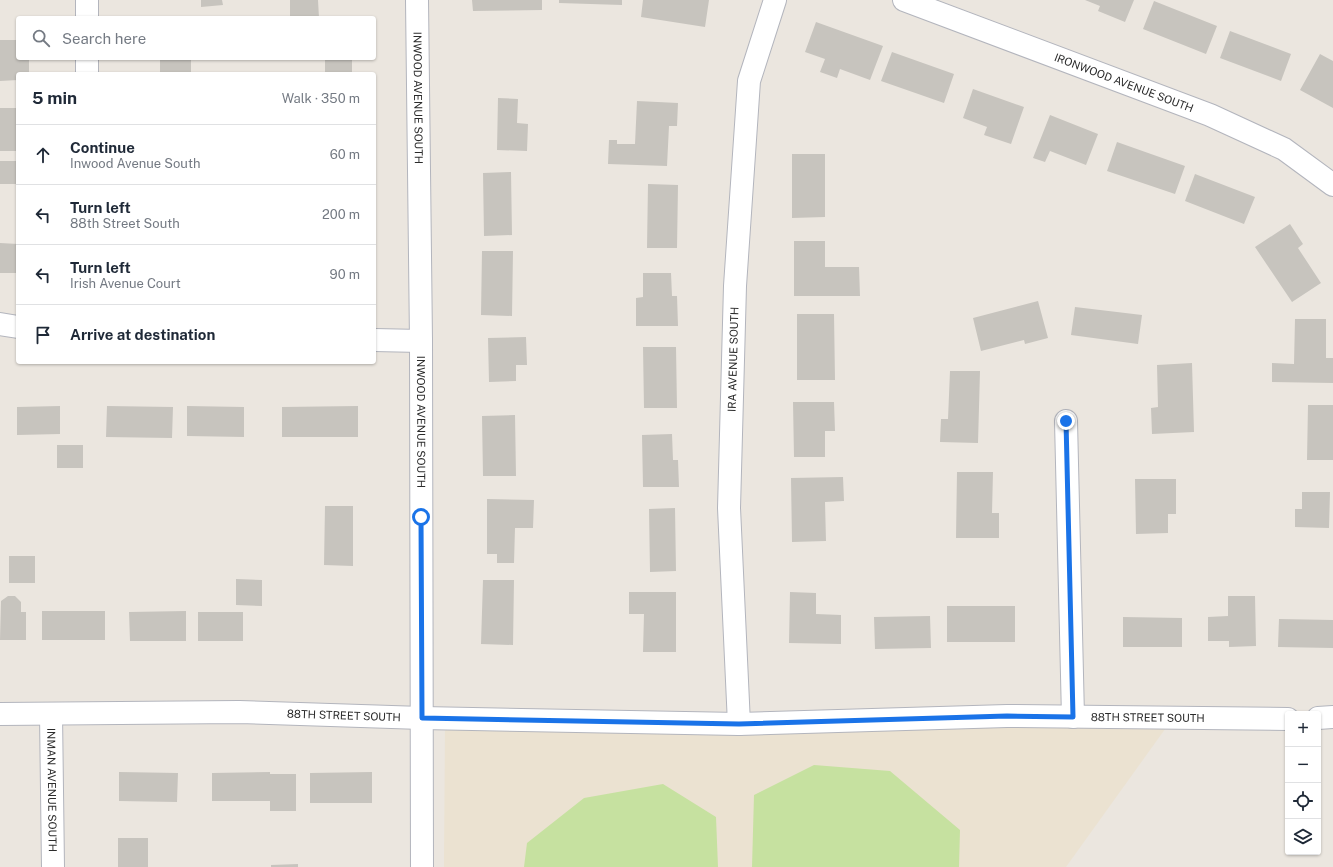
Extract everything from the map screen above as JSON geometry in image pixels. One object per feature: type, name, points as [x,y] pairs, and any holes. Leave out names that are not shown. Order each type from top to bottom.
[{"type":"street","points":[[87,0],[87,16]]},
{"type":"street","name":"INWOOD AVENUE SOUTH","points":[[417,0],[421,341],[422,867]]},
{"type":"street","name":"IRA AVENUE SOUTH","points":[[739,724],[729,508],[735,286],[749,81],[775,0]]},
{"type":"street","name":"IRONWOOD AVENUE SOUTH","points":[[904,0],[1210,115],[1284,149],[1333,185]]},
{"type":"street","points":[[87,60],[87,72]]},
{"type":"street","points":[[0,324],[16,327]]},
{"type":"street","points":[[376,340],[421,341]]},
{"type":"street","points":[[1066,421],[1073,717]]},
{"type":"street","name":"88TH STREET SOUTH","points":[[0,714],[239,712],[422,718],[739,724],[1007,716],[1285,719]]},
{"type":"street","name":"INMAN AVENUE SOUTH","points":[[51,714],[53,867]]},
{"type":"street","points":[[1321,718],[1333,718]]},
{"type":"shaded area","points":[[1173,718],[1066,867],[444,867],[445,719]]},
{"type":"green space","points":[[814,765],[890,771],[960,830],[959,867],[752,867],[754,795]]},
{"type":"green space","points":[[663,784],[716,817],[718,867],[524,867],[527,843],[584,798]]},
{"type":"building","points":[[201,0],[222,0],[223,5],[201,7]]},
{"type":"building","points":[[290,0],[318,0],[319,16],[290,16]]},
{"type":"building","points":[[472,0],[542,0],[542,10],[473,11]]},
{"type":"building","points":[[559,0],[622,0],[622,5],[559,3]]},
{"type":"building","points":[[643,0],[709,0],[705,27],[641,17]]},
{"type":"building","points":[[1085,0],[1134,0],[1125,22],[1098,11],[1100,6]]},
{"type":"building","points":[[1154,1],[1217,26],[1206,54],[1143,29]]},
{"type":"building","points":[[816,22],[883,46],[870,80],[840,69],[837,78],[820,72],[825,59],[805,52]]},
{"type":"building","points":[[1230,31],[1291,54],[1281,81],[1220,58]]},
{"type":"building","points":[[0,40],[16,40],[16,60],[29,60],[29,72],[16,72],[16,80],[0,81]]},
{"type":"building","points":[[892,52],[954,74],[944,103],[881,81]]},
{"type":"building","points":[[1320,54],[1333,61],[1333,108],[1300,90]]},
{"type":"building","points":[[160,60],[191,60],[191,72],[160,72]]},
{"type":"building","points":[[325,60],[352,60],[352,72],[325,72]]},
{"type":"building","points":[[973,89],[1024,107],[1011,144],[984,135],[987,127],[963,118]]},
{"type":"building","points":[[498,98],[518,99],[517,123],[528,124],[527,151],[497,150]]},
{"type":"building","points":[[637,101],[678,103],[677,126],[669,126],[667,166],[608,164],[609,140],[617,140],[617,144],[635,144]]},
{"type":"building","points":[[0,108],[16,108],[16,151],[0,151]]},
{"type":"building","points":[[1050,115],[1098,134],[1086,165],[1050,151],[1045,162],[1033,158]]},
{"type":"building","points":[[1117,142],[1185,166],[1175,194],[1107,171]]},
{"type":"building","points":[[792,154],[825,154],[825,217],[792,218]]},
{"type":"building","points":[[0,161],[16,161],[16,184],[0,184]]},
{"type":"building","points":[[511,172],[512,235],[484,236],[483,173]]},
{"type":"building","points":[[1195,174],[1255,197],[1244,224],[1185,201]]},
{"type":"building","points":[[648,184],[678,185],[677,248],[647,248]]},
{"type":"building","points":[[1290,224],[1303,244],[1298,248],[1321,283],[1292,302],[1255,247]]},
{"type":"building","points":[[794,241],[825,241],[825,267],[859,267],[860,296],[794,296]]},
{"type":"building","points":[[0,243],[16,244],[16,273],[0,273]]},
{"type":"building","points":[[482,251],[513,251],[512,316],[481,315]]},
{"type":"building","points":[[643,273],[671,273],[672,296],[677,296],[678,326],[636,326],[636,298],[643,297]]},
{"type":"building","points":[[1038,301],[1048,338],[1025,344],[1024,340],[981,351],[973,318]]},
{"type":"building","points":[[1075,307],[1142,315],[1138,344],[1071,335]]},
{"type":"building","points":[[797,314],[834,314],[835,380],[797,380]]},
{"type":"building","points":[[1295,319],[1326,319],[1326,358],[1333,358],[1333,383],[1272,382],[1272,363],[1294,364]]},
{"type":"building","points":[[526,337],[527,365],[516,365],[516,381],[489,382],[488,338]]},
{"type":"building","points":[[643,347],[676,347],[677,408],[644,408]]},
{"type":"building","points":[[1192,363],[1194,432],[1152,434],[1151,408],[1158,407],[1157,365]]},
{"type":"building","points":[[950,371],[980,371],[978,443],[940,442],[941,419],[948,419]]},
{"type":"building","points":[[793,402],[834,402],[835,431],[825,431],[825,457],[794,457]]},
{"type":"building","points":[[1308,405],[1333,405],[1333,460],[1307,460]]},
{"type":"building","points":[[60,406],[60,434],[17,435],[17,407]]},
{"type":"building","points":[[107,406],[173,407],[172,438],[106,437]]},
{"type":"building","points":[[187,406],[244,407],[244,437],[187,436]]},
{"type":"building","points":[[358,406],[358,437],[282,437],[282,407]]},
{"type":"building","points":[[515,415],[516,476],[483,476],[482,416]]},
{"type":"building","points":[[672,434],[673,460],[678,460],[679,487],[643,487],[642,435]]},
{"type":"building","points":[[57,445],[83,445],[83,468],[57,468]]},
{"type":"building","points":[[957,472],[993,472],[992,513],[999,513],[999,538],[956,538]]},
{"type":"building","points":[[843,477],[844,501],[825,502],[826,541],[792,542],[791,478]]},
{"type":"building","points":[[1135,479],[1176,479],[1176,514],[1168,514],[1168,533],[1136,534]]},
{"type":"building","points":[[1302,492],[1330,492],[1329,528],[1295,527],[1295,509],[1302,509]]},
{"type":"building","points":[[487,499],[534,500],[533,528],[515,528],[514,563],[497,563],[497,554],[487,554]]},
{"type":"building","points":[[325,506],[353,506],[353,566],[324,565]]},
{"type":"building","points":[[675,508],[676,571],[650,572],[649,509]]},
{"type":"building","points":[[9,556],[35,556],[35,583],[9,583]]},
{"type":"building","points":[[236,579],[262,580],[262,606],[236,605]]},
{"type":"building","points":[[483,580],[514,580],[513,645],[481,644]]},
{"type":"building","points":[[629,592],[676,592],[676,652],[643,652],[644,614],[629,614]]},
{"type":"building","points":[[790,592],[816,593],[816,614],[841,615],[841,644],[789,643]]},
{"type":"building","points":[[8,596],[15,596],[21,602],[21,612],[26,612],[26,640],[0,640],[1,601]]},
{"type":"building","points":[[1228,596],[1255,596],[1256,646],[1229,647],[1229,641],[1208,641],[1208,617],[1228,616]]},
{"type":"building","points":[[947,606],[1015,606],[1015,642],[947,642]]},
{"type":"building","points":[[42,611],[105,611],[105,640],[42,640]]},
{"type":"building","points":[[186,611],[186,641],[130,641],[129,612]]},
{"type":"building","points":[[198,612],[243,612],[243,641],[198,641]]},
{"type":"building","points":[[930,616],[931,648],[875,649],[874,617]]},
{"type":"building","points":[[1123,617],[1182,618],[1182,647],[1123,647]]},
{"type":"building","points":[[1279,619],[1333,620],[1333,648],[1278,647]]},
{"type":"building","points":[[119,772],[178,773],[177,802],[119,801]]},
{"type":"building","points":[[270,772],[270,774],[296,774],[296,811],[270,811],[270,801],[212,801],[212,773]]},
{"type":"building","points":[[372,772],[372,803],[310,803],[310,773]]},
{"type":"building","points":[[118,838],[148,838],[148,867],[118,867]]},
{"type":"building","points":[[298,864],[298,867],[271,867],[271,865]]},
{"type":"route","points":[[421,517],[422,718],[739,724],[1007,716],[1073,717],[1066,421]]}]
